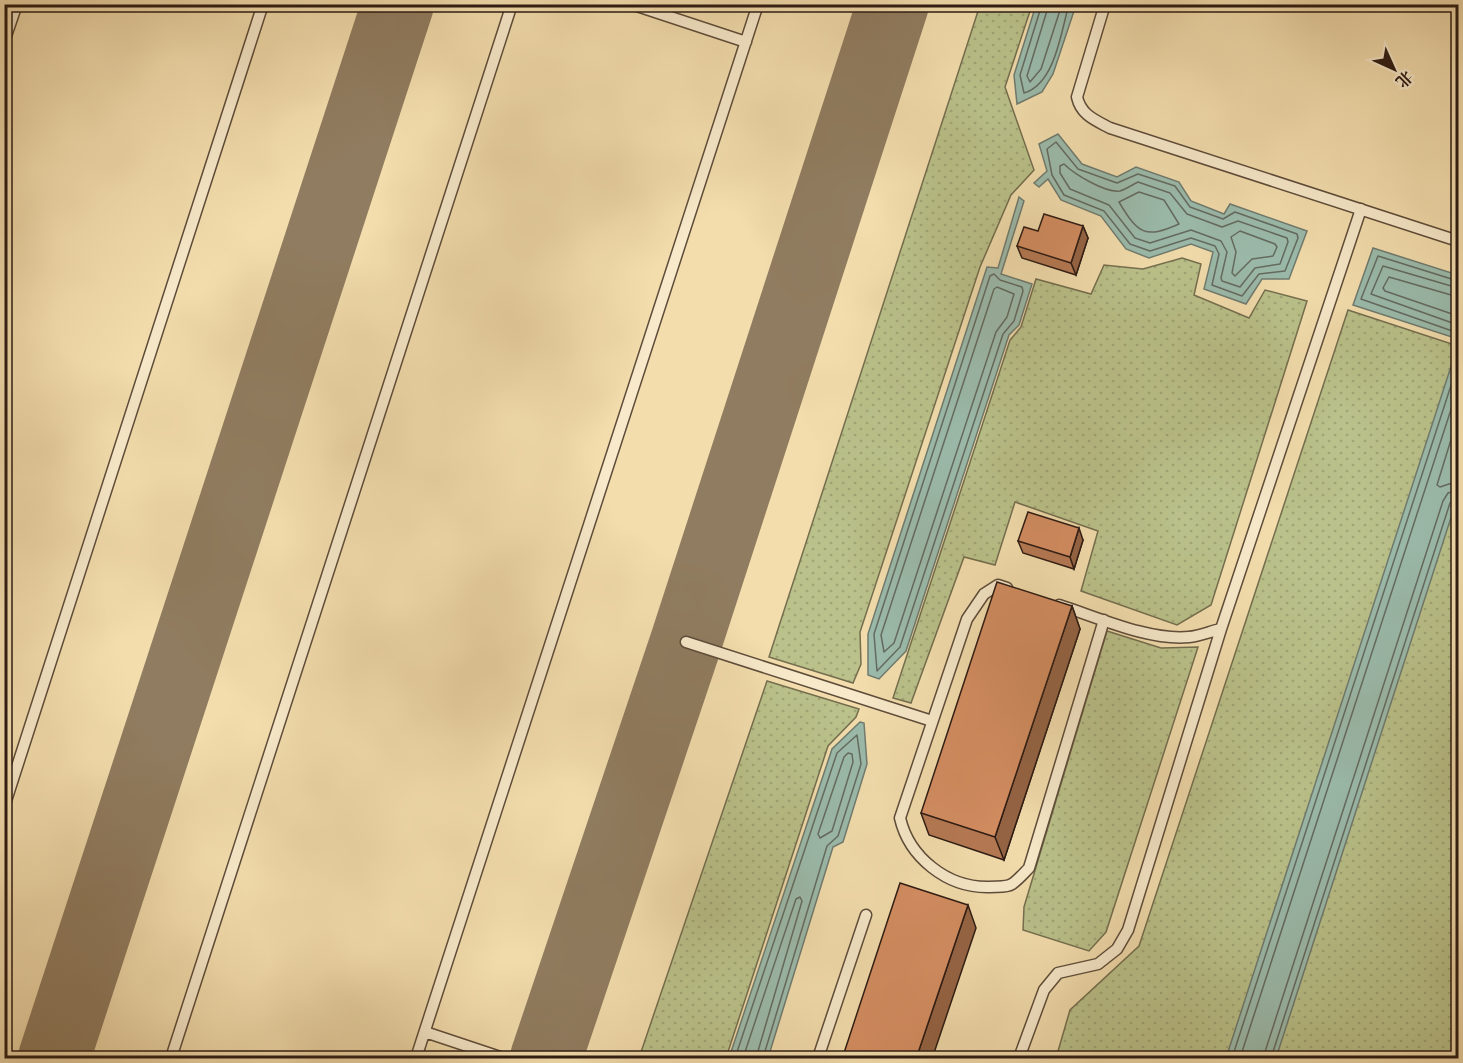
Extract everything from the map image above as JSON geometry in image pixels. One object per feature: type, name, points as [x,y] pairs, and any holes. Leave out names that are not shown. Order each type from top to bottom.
[{"type":"lane","points":[[4,42],[17,4]]},
{"type":"lane","points":[[4,807],[263,4]]},
{"type":"lane","points":[[171,1059],[512,4]]},
{"type":"lane","points":[[631,4],[746,42]]},
{"type":"lane","points":[[416,1059],[758,4]]},
{"type":"lane","points":[[1105,4],[1077,97],[1079,108],[1090,117],[1110,128],[1458,241]]},
{"type":"lane","points":[[1020,1059],[1044,990],[1058,973],[1098,964],[1117,949],[1128,930],[1221,629],[1360,209]]},
{"type":"lane","points":[[1020,592],[999,585],[984,594],[967,620],[900,818],[904,836],[913,850],[934,870],[976,887],[1010,886],[1029,868],[1104,620]]},
{"type":"lane","points":[[1051,602],[1104,620],[1162,635],[1189,637],[1221,629]]},
{"type":"lane","points":[[686,642],[932,721]]},
{"type":"lane","points":[[818,1059],[866,915]]},
{"type":"lane","points":[[425,1032],[503,1059]]},
{"type":"green space","points":[[980,5],[1032,5],[1005,87],[1034,170],[1011,195],[980,267],[860,632],[861,664],[853,683],[769,657]]},
{"type":"green space","points":[[1182,258],[1201,264],[1194,295],[1249,318],[1265,290],[1307,301],[1211,605],[1177,625],[1081,591],[1098,531],[1015,502],[995,565],[964,557],[911,703],[893,698],[1010,340],[1021,327],[1036,279],[1091,294],[1104,265],[1143,269]]},
{"type":"green space","points":[[1348,310],[1458,346],[1458,1058],[1056,1058],[1070,1010],[1139,946]]},
{"type":"green space","points":[[1107,631],[1161,648],[1198,647],[1106,932],[1089,951],[1023,930],[1024,907]]},
{"type":"green space","points":[[767,681],[859,709],[856,717],[828,746],[726,1058],[639,1058]]},
{"type":"water","points":[[1036,5],[1076,5],[1053,74],[1042,92],[1017,104],[1014,75]]},
{"type":"water","points":[[1058,134],[1082,164],[1117,177],[1136,167],[1179,182],[1191,201],[1224,214],[1230,204],[1307,231],[1289,279],[1262,279],[1246,304],[1204,289],[1213,252],[1191,244],[1149,258],[1126,249],[1101,216],[1061,200],[1048,179],[1039,187],[1034,183],[1047,171],[1039,144]]},
{"type":"water","points":[[1019,197],[1024,201],[1001,274],[1032,284],[1019,325],[1009,335],[906,651],[879,679],[868,675],[868,634],[987,267],[998,268]]},
{"type":"water","points":[[1373,248],[1458,275],[1458,339],[1353,305]]},
{"type":"water","points":[[1458,345],[1458,496],[1276,1058],[1226,1058]]},
{"type":"water","points":[[860,722],[864,723],[867,764],[843,842],[833,847],[768,1058],[729,1058],[832,749]]},
{"type":"building","points":[[1044,214],[1083,226],[1071,263],[1017,246],[1024,227],[1038,231]]},
{"type":"building","points":[[1028,512],[1079,528],[1070,557],[1018,541]]},
{"type":"building","points":[[997,582],[1072,606],[995,837],[921,813]]},
{"type":"building","points":[[900,883],[968,905],[918,1053],[935,1059],[842,1059]]},
{"type":"taxiway","points":[[54,1058],[398,4]]},
{"type":"taxiway","points":[[546,1058],[686,642],[893,4]]}]
